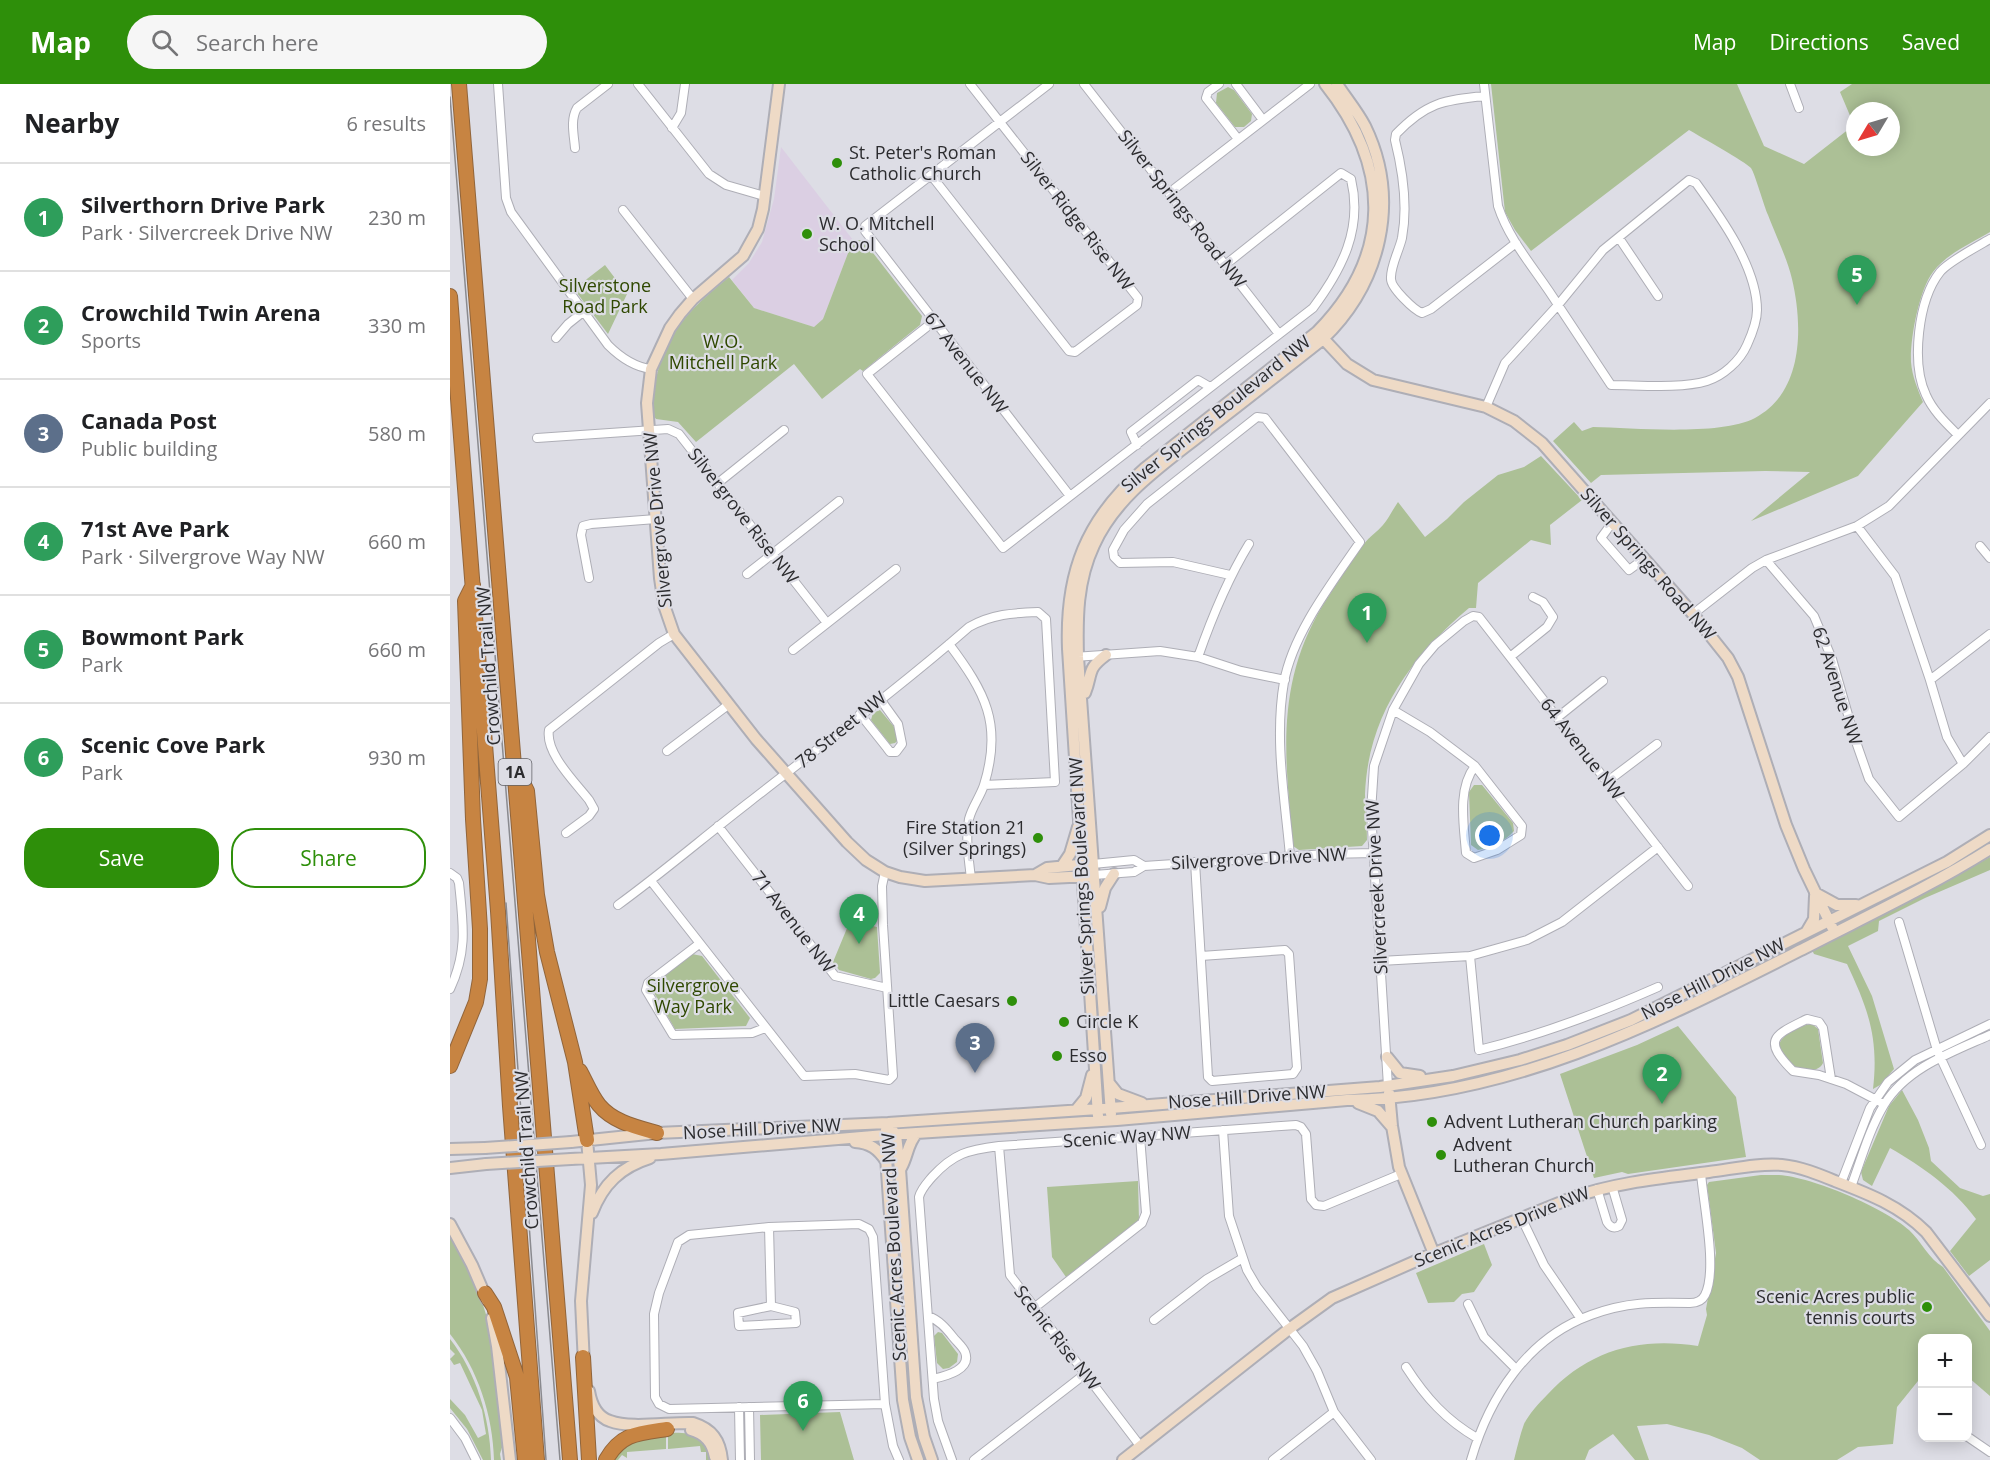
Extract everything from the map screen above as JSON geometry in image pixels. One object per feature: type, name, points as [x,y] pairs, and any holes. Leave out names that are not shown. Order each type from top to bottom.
[{"type":"highway","name":"Crowchild Trail NW","points":[[459,84],[570,1460]]},
{"type":"highway","name":"Crowchild Trail NW","points":[[450,296],[537,1460]]},
{"type":"highway","points":[[451,1062],[476,1002],[480,979],[480,928],[473,819],[465,601],[473,583]]},
{"type":"highway","points":[[514,763],[527,791],[539,906],[547,952],[575,1062],[586,1140]]},
{"type":"highway","points":[[575,1062],[598,1104],[612,1116],[628,1125],[657,1133]]},
{"type":"highway","points":[[485,1293],[494,1307],[517,1377],[525,1460]]},
{"type":"highway","points":[[583,1357],[589,1460]]},
{"type":"highway","points":[[606,1460],[620,1442],[631,1435],[667,1429]]},
{"type":"street","points":[[498,84],[508,206],[583,312],[615,352],[642,368],[651,369]]},
{"type":"street","points":[[575,148],[574,113],[608,84]]},
{"type":"street","points":[[638,84],[703,168],[718,181],[764,196]]},
{"type":"street","points":[[672,128],[681,112],[685,84]]},
{"type":"street","name":"Silvergrove Drive NW","points":[[779,84],[758,229],[743,256],[693,299],[670,328],[651,369],[647,403],[656,519],[664,605],[674,634],[728,705],[786,774],[847,842],[866,860],[885,872],[925,881],[1035,875],[1049,878],[1134,860],[1144,866]]},
{"type":"street","points":[[970,84],[999,123]]},
{"type":"street","points":[[932,175],[1048,84]]},
{"type":"street","name":"Silver Springs Road NW","points":[[1084,84],[1279,334]]},
{"type":"street","points":[[1219,84],[1208,92],[1206,98],[1238,139]]},
{"type":"street","points":[[1236,84],[1263,120]]},
{"type":"street","points":[[1170,193],[1310,84]]},
{"type":"street","name":"Silver Springs Boulevard NW","points":[[1320,335],[1360,274],[1368,250],[1375,209],[1371,173],[1364,147],[1351,121],[1325,84]]},
{"type":"street","name":"Silver Springs Boulevard NW","points":[[1111,1120],[1097,913],[1080,821],[1073,657],[1080,588],[1094,544],[1120,504],[1150,475],[1320,335],[1338,325],[1367,280],[1380,242],[1383,216],[1382,180],[1372,144],[1355,109],[1337,84]]},
{"type":"street","points":[[1484,84],[1498,206],[1502,219],[1516,243],[1558,305],[1611,385],[1678,385],[1707,381],[1728,370],[1744,352],[1754,329],[1757,310],[1754,287],[1727,225],[1696,183],[1689,180],[1603,250],[1558,305],[1505,363],[1486,407]]},
{"type":"street","points":[[1790,84],[1799,108]]},
{"type":"street","points":[[1485,96],[1440,102],[1414,117],[1396,134],[1395,140],[1404,185],[1405,213],[1402,239],[1390,279],[1416,310],[1422,313],[1431,309],[1516,243]]},
{"type":"street","name":"Silver Ridge Rise NW","points":[[932,175],[1069,351],[1075,352],[1137,305],[1138,298],[999,123]]},
{"type":"street","points":[[933,322],[867,374],[1003,548],[1313,308],[1344,260],[1353,223],[1354,194],[1351,179],[1341,173],[1225,265]]},
{"type":"street","name":"67 Avenue NW","points":[[932,175],[865,226],[865,231],[933,322],[1070,496]]},
{"type":"street","points":[[623,210],[693,299]]},
{"type":"street","points":[[1619,238],[1658,296]]},
{"type":"street","points":[[1958,435],[1936,412],[1926,395],[1917,369],[1922,316],[1929,290],[1941,270],[1990,239]]},
{"type":"street","points":[[556,338],[583,312]]},
{"type":"street","name":"Silver Springs Road NW","points":[[1320,335],[1347,364],[1373,380],[1486,407],[1514,421],[1542,443],[1693,614],[1728,658],[1738,677],[1786,825],[1815,893],[1835,932]]},
{"type":"street","points":[[1137,445],[1131,432],[1198,380],[1210,387]]},
{"type":"street","points":[[1693,614],[1752,568],[1766,560],[1857,526],[1889,506],[1990,403]]},
{"type":"street","points":[[1230,575],[1173,562],[1120,563],[1114,557],[1113,550],[1124,530],[1147,504],[1257,417],[1265,418],[1360,542],[1317,603],[1295,650],[1285,680],[1280,718],[1280,744],[1290,856]]},
{"type":"street","name":"Silvergrove Rise NW","points":[[537,438],[668,429],[679,434],[827,623]]},
{"type":"street","points":[[718,483],[784,430]]},
{"type":"street","points":[[747,574],[839,501]]},
{"type":"street","points":[[589,578],[581,535],[583,526],[656,519]]},
{"type":"street","points":[[1612,523],[1601,538],[1629,570],[1644,559]]},
{"type":"street","points":[[1857,526],[1895,576],[1947,737],[1963,765],[1990,737]]},
{"type":"street","points":[[1198,657],[1212,616],[1230,575],[1249,544]]},
{"type":"street","points":[[1980,546],[1990,558]]},
{"type":"street","name":"62 Avenue NW","points":[[1766,560],[1814,616],[1832,659],[1869,779],[1899,817],[1963,765]]},
{"type":"street","points":[[793,650],[896,569]]},
{"type":"street","points":[[1510,657],[1547,627],[1552,617],[1543,602],[1533,597]]},
{"type":"street","name":"78 Street NW","points":[[618,904],[651,881],[969,627],[1000,614],[1038,612],[1046,619],[1055,782],[984,785]]},
{"type":"street","name":"64 Avenue NW","points":[[1473,616],[1479,616],[1688,886]]},
{"type":"street","name":"Silvercreek Drive NW","points":[[1388,1086],[1371,812],[1374,766],[1393,710],[1405,685],[1424,658],[1464,621],[1473,616]]},
{"type":"street","points":[[566,833],[589,816],[594,809],[552,752],[549,730],[659,643],[674,634]]},
{"type":"street","points":[[1930,680],[1990,634]]},
{"type":"street","points":[[949,644],[972,675],[988,710],[991,745],[984,785],[970,818],[967,841],[971,879]]},
{"type":"street","points":[[1073,657],[1160,651],[1198,657],[1241,671],[1285,680]]},
{"type":"street","points":[[1082,699],[1090,670],[1106,655]]},
{"type":"street","name":"Silver Springs Boulevard NW","points":[[1073,657],[1082,699],[1088,870],[1089,999],[1098,1120]]},
{"type":"street","points":[[1557,717],[1603,681]]},
{"type":"street","points":[[860,714],[890,752],[896,752],[902,744],[901,730],[880,699]]},
{"type":"street","points":[[667,751],[728,705]]},
{"type":"street","points":[[1393,710],[1430,732],[1475,766],[1522,826],[1521,835],[1497,850],[1474,858],[1466,853],[1463,805],[1468,775],[1475,766]]},
{"type":"street","points":[[1608,781],[1657,744]]},
{"type":"street","points":[[1062,866],[1070,854],[1080,821]]},
{"type":"street","name":"71 Avenue NW","points":[[718,826],[835,976],[887,988]]},
{"type":"street","name":"Nose Hill Drive NW","points":[[450,1149],[571,1142],[657,1133],[888,1123],[1098,1108],[1388,1086],[1442,1078],[1520,1060],[1631,1020],[1947,862],[1990,835]]},
{"type":"street","points":[[1380,961],[1470,956],[1527,940],[1575,912],[1658,847]]},
{"type":"street","name":"Nose Hill Drive NW","points":[[450,1168],[1111,1120],[1389,1098],[1453,1090],[1567,1058],[1642,1028],[1835,932],[1990,849]]},
{"type":"street","name":"Silvergrove Drive NW","points":[[1035,875],[1047,868],[1062,866],[1114,874],[1134,872],[1144,866],[1374,853]]},
{"type":"street","points":[[1195,862],[1208,1077],[1212,1081],[1293,1074],[1297,1068],[1289,954],[1285,950],[1201,956]]},
{"type":"street","points":[[651,881],[804,1076],[855,1074],[889,1080],[893,1074],[882,886],[885,872]]},
{"type":"street","points":[[450,873],[457,878],[459,883],[463,952],[453,972],[450,989]]},
{"type":"street","points":[[1097,913],[1105,888],[1114,874]]},
{"type":"street","points":[[1807,931],[1816,911],[1815,893],[1837,904],[1857,906]]},
{"type":"street","points":[[1899,922],[1940,1059],[1981,1145]]},
{"type":"street","points":[[699,944],[648,983],[646,990],[673,1035],[752,1033],[765,1028]]},
{"type":"street","points":[[1470,956],[1479,1050],[1537,1035],[1592,1016],[1658,987]]},
{"type":"street","points":[[1089,999],[1104,999]]},
{"type":"street","points":[[1831,1079],[1823,1028],[1819,1022],[1814,1019],[1807,1020],[1778,1035],[1774,1040],[1775,1047],[1791,1069],[1798,1073],[1846,1084],[1884,1104]]},
{"type":"street","points":[[1846,1185],[1875,1099],[1888,1082],[1907,1066],[1990,1024]]},
{"type":"street","points":[[1846,1185],[1884,1104],[1904,1082],[1918,1071],[1990,1035]]},
{"type":"street","points":[[1387,1057],[1400,1073],[1442,1078]]},
{"type":"street","points":[[1077,1109],[1086,1098],[1094,1065]]},
{"type":"street","points":[[1110,1084],[1118,1094],[1147,1104]]},
{"type":"street","points":[[1388,1086],[1392,1126],[1401,1174],[1434,1254]]},
{"type":"street","points":[[1347,1100],[1368,1106],[1382,1115],[1392,1126]]},
{"type":"street","name":"Scenic Acres Boulevard NW","points":[[888,1123],[900,1169],[916,1397],[924,1437],[933,1460]]},
{"type":"street","name":"Scenic Way NW","points":[[952,1460],[938,1421],[920,1193],[942,1166],[953,1157],[999,1146],[1296,1125],[1301,1127],[1306,1134],[1311,1199],[1316,1205],[1319,1206],[1401,1174]]},
{"type":"street","points":[[1223,1130],[1227,1206],[1243,1258],[1257,1287],[1303,1346],[1317,1371],[1334,1412],[1371,1460]]},
{"type":"street","points":[[900,1169],[905,1161],[910,1142],[917,1133]]},
{"type":"street","name":"Scenic Acres Boulevard NW","points":[[891,1135],[886,1161],[903,1400],[910,1437],[918,1460]]},
{"type":"street","points":[[1034,1308],[1143,1223],[1146,1213],[1140,1136]]},
{"type":"street","points":[[586,1140],[591,1185],[581,1301],[583,1357],[591,1400],[600,1415],[610,1421],[628,1424],[684,1423],[703,1426],[716,1439],[722,1460]]},
{"type":"street","points":[[837,1140],[872,1146],[881,1152],[886,1161]]},
{"type":"street","name":"Scenic Rise NW","points":[[999,1146],[1008,1269],[1013,1281],[1141,1447]]},
{"type":"street","points":[[588,1224],[601,1194],[613,1177],[630,1166],[661,1154]]},
{"type":"street","name":"Scenic Acres Drive NW","points":[[1123,1460],[1289,1329],[1344,1292],[1521,1217],[1597,1189],[1612,1186],[1763,1165],[1781,1165],[1806,1170],[1890,1204],[1916,1222],[1990,1317]]},
{"type":"street","points":[[1471,1460],[1477,1438],[1498,1395],[1516,1369],[1546,1342],[1581,1319],[1629,1304],[1663,1301],[1693,1303],[1702,1299],[1706,1294],[1710,1259],[1701,1173]]},
{"type":"street","points":[[1597,1189],[1607,1222],[1615,1228],[1621,1224],[1622,1220],[1612,1186]]},
{"type":"street","points":[[1521,1217],[1544,1265],[1581,1319]]},
{"type":"street","points":[[450,1224],[485,1293],[497,1346],[510,1460]]},
{"type":"street","points":[[885,1404],[669,1409],[662,1407],[657,1401],[654,1323],[656,1304],[678,1242],[684,1236],[769,1227],[859,1224],[871,1231],[885,1404],[893,1446],[899,1460]]},
{"type":"street","points":[[769,1227],[771,1306]]},
{"type":"street","points":[[1154,1320],[1207,1279],[1243,1258]]},
{"type":"street","points":[[1468,1304],[1484,1336],[1516,1369]]},
{"type":"street","points":[[771,1306],[795,1312],[796,1323],[739,1326],[738,1313],[771,1306]]},
{"type":"street","points":[[928,1316],[939,1321],[963,1349],[966,1358],[960,1369],[933,1379]]},
{"type":"street","points":[[1406,1367],[1438,1410],[1477,1438]]},
{"type":"street","points":[[974,1460],[1085,1374]]},
{"type":"street","points":[[739,1407],[740,1460]]},
{"type":"street","points":[[750,1407],[750,1460]]},
{"type":"street","points":[[1273,1460],[1334,1412]]},
{"type":"street","points":[[450,1418],[465,1438],[476,1460]]},
{"type":"street","points":[[667,1429],[699,1433],[712,1446],[716,1460]]},
{"type":"street","points":[[1972,1440],[1990,1452]]},
{"type":"shaded area","name":"W. O. Mitchell School","points":[[781,147],[853,240],[823,319],[814,327],[754,308],[732,280],[749,263],[762,242],[774,199]]},
{"type":"green space","points":[[1491,84],[1737,84],[1764,146],[1804,164],[1846,131],[1846,156],[1900,156],[1900,102],[1846,102],[1846,106],[1840,92],[1852,84],[1990,84],[1990,232],[1960,249],[1938,266],[1924,290],[1914,328],[1911,352],[1914,378],[1923,402],[1858,476],[1751,521],[1810,472],[1601,475],[1591,483],[1553,441],[1574,422],[1582,431],[1593,427],[1699,429],[1740,424],[1755,418],[1771,406],[1783,392],[1796,356],[1798,317],[1796,297],[1787,263],[1751,168],[1689,130],[1531,251],[1505,212]]},
{"type":"green space","points":[[1228,87],[1234,90],[1252,114],[1251,121],[1244,127],[1235,127],[1216,103],[1217,93]]},
{"type":"green space","name":"W.O. Mitchell Park","points":[[853,240],[863,240],[922,316],[920,325],[863,371],[860,369],[822,399],[794,364],[696,442],[678,422],[656,419],[653,413],[653,403],[663,355],[679,326],[701,301],[729,277],[754,308],[814,327],[823,319]]},
{"type":"green space","name":"Silverstone Road Park","points":[[605,265],[627,294],[608,334],[574,289]]},
{"type":"green space","points":[[1541,456],[1582,500],[1550,525],[1551,545],[1531,540],[1478,583],[1476,608],[1469,608],[1448,627],[1411,668],[1396,690],[1374,738],[1368,765],[1365,794],[1367,840],[1362,846],[1299,850],[1293,846],[1286,752],[1287,722],[1290,693],[1297,664],[1308,634],[1323,605],[1366,541],[1383,525],[1398,502],[1425,537],[1498,475],[1524,467]]},
{"type":"green space","points":[[880,710],[895,728],[898,740],[895,743],[890,744],[871,720],[873,713]]},
{"type":"green space","points":[[1474,785],[1482,785],[1513,823],[1514,831],[1498,844],[1478,850],[1471,845],[1469,792]]},
{"type":"green space","points":[[1990,857],[1990,870],[1879,921],[1878,931],[1848,946],[1872,996],[1894,1069],[1880,1085],[1873,1089],[1874,1054],[1870,1024],[1847,964],[1814,954],[1812,950]]},
{"type":"green space","points":[[850,921],[877,927],[880,973],[875,978],[871,979],[839,970],[833,962]]},
{"type":"green space","name":"Silvergrove Way Park","points":[[692,954],[702,956],[750,1018],[746,1026],[675,1029],[653,991],[653,985]]},
{"type":"green space","points":[[1812,1024],[1818,1029],[1823,1063],[1818,1069],[1805,1070],[1791,1063],[1779,1045],[1792,1031]]},
{"type":"green space","points":[[1678,1026],[1736,1097],[1746,1157],[1628,1174],[1622,1172],[1594,1178],[1560,1074],[1637,1045]]},
{"type":"green space","points":[[1902,1090],[1918,1120],[1929,1148],[1931,1161],[1960,1188],[1983,1196],[1990,1194],[1990,1260],[1969,1276],[1950,1251],[1976,1219],[1947,1188],[1926,1171],[1890,1148],[1872,1186],[1863,1180],[1861,1172],[1889,1106]]},
{"type":"green space","points":[[1761,1175],[1793,1177],[1828,1187],[1866,1203],[1898,1221],[1943,1267],[1990,1331],[1990,1396],[1972,1380],[1972,1334],[1918,1334],[1918,1381],[1897,1407],[1893,1444],[1858,1447],[1837,1460],[1760,1460],[1742,1448],[1709,1435],[1667,1424],[1637,1426],[1649,1460],[1635,1460],[1613,1434],[1589,1450],[1585,1460],[1514,1460],[1524,1424],[1529,1416],[1547,1395],[1580,1367],[1597,1357],[1635,1346],[1676,1344],[1698,1346],[1707,1315],[1706,1309],[1716,1253],[1707,1185],[1709,1182]]},
{"type":"green space","points":[[1138,1181],[1139,1220],[1066,1277],[1052,1257],[1047,1187]]},
{"type":"green space","points":[[450,1235],[478,1289],[489,1324],[503,1444],[501,1460],[494,1460],[491,1427],[476,1378],[469,1362],[450,1334]]},
{"type":"green space","points":[[1484,1244],[1492,1265],[1474,1292],[1462,1294],[1454,1302],[1428,1303],[1416,1273]]},
{"type":"green space","points":[[938,1332],[942,1333],[958,1354],[957,1362],[949,1368],[943,1369],[937,1363],[934,1336]]},
{"type":"green space","points":[[450,1339],[467,1366],[480,1396],[488,1428],[491,1460],[483,1460],[467,1429],[450,1408],[450,1399],[465,1415],[478,1438],[486,1434],[482,1410],[460,1363],[454,1365],[450,1359],[455,1354],[450,1349]]},
{"type":"green space","points":[[840,1412],[854,1460],[761,1460],[760,1415]]},
{"type":"green space","points":[[669,1433],[684,1433],[702,1440],[709,1452],[710,1460],[706,1460],[706,1452],[701,1452],[700,1446],[668,1449]]},
{"type":"green space","points":[[666,1434],[666,1449],[627,1452],[627,1458],[622,1455],[618,1460],[611,1460],[631,1440]]},
{"type":"tram line","points":[[450,97],[560,1460]]},
{"type":"tram line","points":[[506,903],[546,1460]]},
{"type":"place","name":"St. Peter's Roman Catholic Church","points":[[837,163]]},
{"type":"place","name":"W. O. Mitchell School","points":[[807,234]]},
{"type":"place","name":"Bowmont Park","points":[[1857,305]]},
{"type":"place","name":"Silverthorn Drive Park","points":[[1367,643]]},
{"type":"place","name":"Fire Station 21 (Silver Springs)","points":[[1038,838]]},
{"type":"place","name":"71st Ave Park","points":[[859,944]]},
{"type":"place","name":"Little Caesars","points":[[1012,1001]]},
{"type":"place","name":"Circle K","points":[[1064,1022]]},
{"type":"place","name":"Esso","points":[[1057,1056]]},
{"type":"place","name":"Canada Post","points":[[975,1073]]},
{"type":"place","name":"Crowchild Twin Arena","points":[[1662,1104]]},
{"type":"place","name":"Advent Lutheran Church parking","points":[[1432,1122]]},
{"type":"place","name":"Advent Lutheran Church","points":[[1441,1155]]},
{"type":"place","name":"Scenic Acres public tennis courts","points":[[1927,1307]]},
{"type":"place","name":"Scenic Cove Park","points":[[803,1431]]}]
